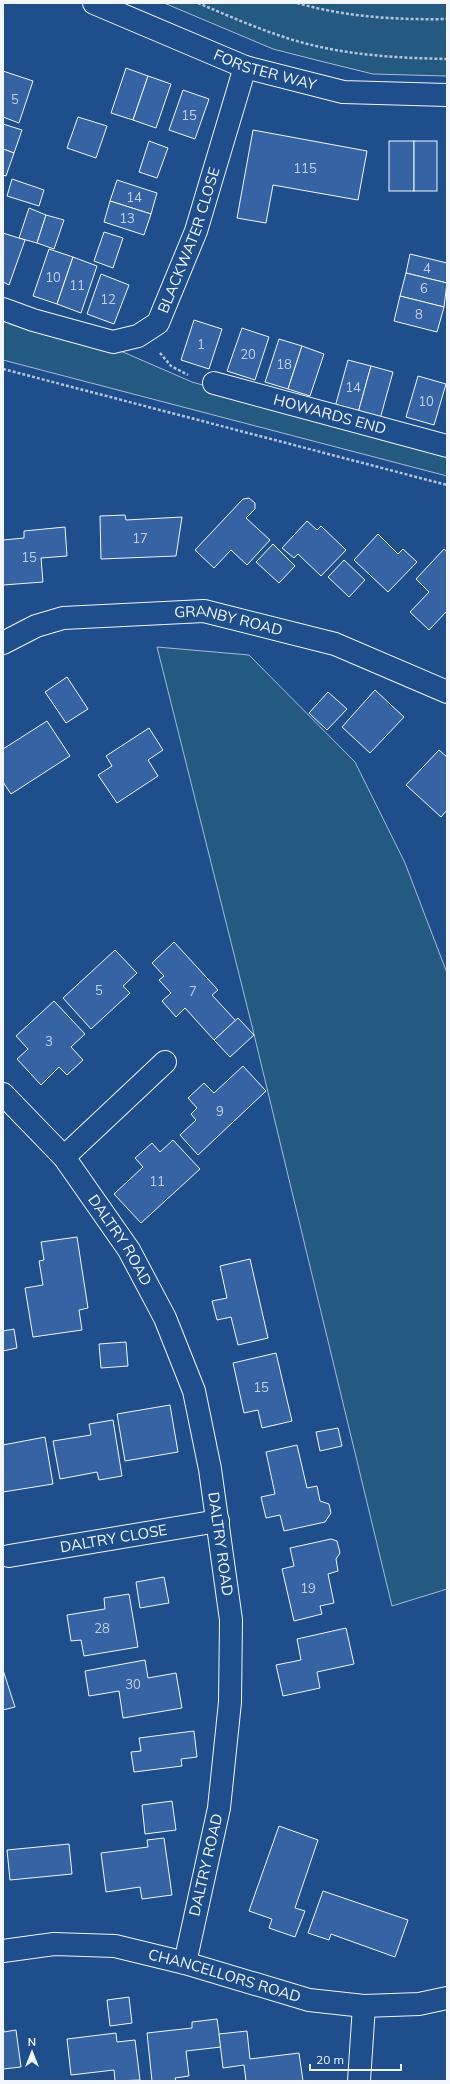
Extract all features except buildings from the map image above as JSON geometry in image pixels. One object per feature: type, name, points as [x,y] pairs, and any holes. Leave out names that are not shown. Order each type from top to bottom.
[{"type":"street","name":"FORSTER WAY","points":[[94,3],[245,67],[343,92],[447,95]]},
{"type":"street","name":"BLACKWATER CLOSE","points":[[3,309],[34,320],[113,342],[138,336],[158,323],[196,231],[245,67]]},
{"type":"street","name":"HOWARDS END","points":[[214,383],[447,446]]},
{"type":"street","name":"GRANBY ROAD","points":[[3,644],[36,626],[63,618],[204,612],[335,644],[447,692]]},
{"type":"street","points":[[64,1157],[165,1062]]},
{"type":"street","name":"DALTRY ROAD","points":[[3,1094],[64,1157],[129,1250],[165,1318],[194,1391],[210,1469],[231,1620],[230,1702],[219,1808],[185,1963]]},
{"type":"street","name":"DALTRY CLOSE","points":[[9,1556],[218,1521]]},
{"type":"street","name":"CHANCELLORS ROAD","points":[[3,1952],[54,1944],[115,1946],[185,1963],[310,2000],[364,2006],[419,2004],[447,1998]]},
{"type":"street","points":[[359,2081],[364,2006]]},
{"type":"path","points":[[198,3],[267,31],[316,46],[371,55],[447,59]]},
{"type":"path","points":[[297,3],[351,15],[392,19],[447,19]]},
{"type":"path","points":[[146,331],[171,366],[190,376],[214,383]]},
{"type":"path","points":[[3,369],[447,485]]},
{"type":"shaded area","points":[[164,3],[447,3],[447,76],[373,74],[273,49]]},
{"type":"shaded area","points":[[3,317],[123,352],[192,382],[447,455],[447,476],[3,360]]},
{"type":"shaded area","points":[[157,647],[249,655],[355,762],[405,863],[447,973],[447,1589],[392,1606],[251,1022]]}]
